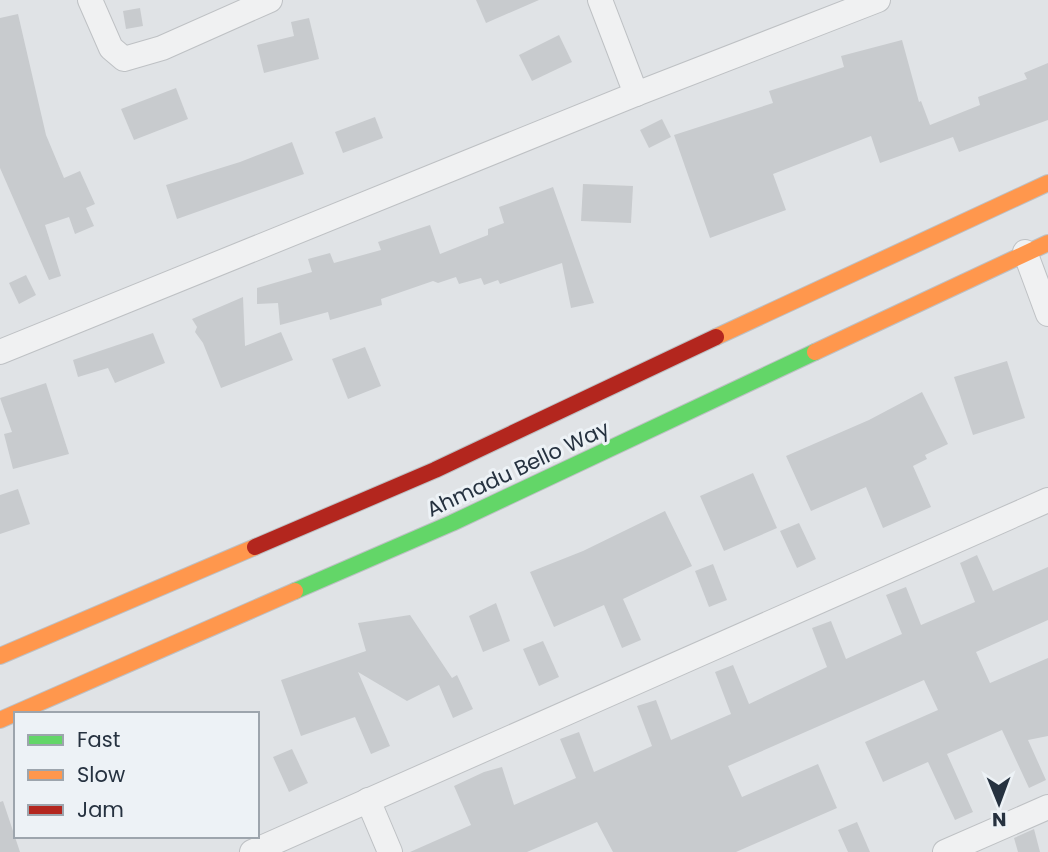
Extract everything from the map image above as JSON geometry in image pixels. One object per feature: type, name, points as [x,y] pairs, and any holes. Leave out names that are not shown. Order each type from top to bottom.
[{"type":"main road","name":"Ahmadu Bello Way","points":[[0,656],[435,470],[1009,198],[1048,183]]},
{"type":"main road","name":"Ahmadu Bello Way","points":[[18,712],[452,523],[1048,243]]},
{"type":"street","points":[[90,0],[111,48],[124,59],[162,48],[270,0]]},
{"type":"street","points":[[600,0],[636,94]]},
{"type":"street","points":[[0,352],[636,94],[878,0]]},
{"type":"street","points":[[1025,253],[1048,314]]},
{"type":"street","points":[[252,852],[1048,500]]},
{"type":"street","points":[[368,800],[390,852]]},
{"type":"street","points":[[944,852],[1048,807]]},
{"type":"building","points":[[476,0],[539,0],[486,23]]},
{"type":"building","points":[[140,8],[143,26],[126,29],[123,11]]},
{"type":"building","points":[[18,14],[46,135],[64,178],[80,171],[95,204],[86,208],[94,226],[75,234],[69,217],[45,225],[61,276],[49,280],[0,168],[0,18]]},
{"type":"building","points":[[309,18],[319,59],[264,73],[257,45],[294,36],[291,22]]},
{"type":"building","points":[[559,35],[572,62],[532,81],[519,55]]},
{"type":"building","points":[[902,40],[919,102],[921,101],[930,125],[980,105],[978,97],[1027,79],[1024,73],[1048,63],[1048,120],[959,152],[953,137],[880,163],[871,136],[773,174],[786,210],[710,238],[674,135],[773,103],[769,91],[844,67],[841,56]]},
{"type":"building","points":[[176,88],[188,119],[134,140],[121,109]]},
{"type":"building","points":[[375,117],[383,138],[343,153],[335,132]]},
{"type":"building","points":[[662,119],[671,137],[649,148],[640,130]]},
{"type":"building","points":[[292,142],[304,174],[177,219],[166,185],[240,162]]},
{"type":"building","points":[[583,184],[633,186],[631,223],[581,221]]},
{"type":"building","points":[[553,187],[594,303],[571,308],[562,263],[500,284],[498,280],[484,285],[481,278],[459,284],[456,277],[438,283],[433,281],[381,299],[382,305],[330,320],[328,312],[280,325],[278,303],[257,304],[257,288],[312,272],[308,259],[330,253],[334,263],[381,250],[378,242],[430,225],[440,254],[488,235],[488,229],[504,223],[499,207]]},
{"type":"building","points":[[26,275],[36,295],[19,304],[9,283]]},
{"type":"building","points":[[243,297],[245,346],[281,332],[293,360],[221,388],[203,343],[195,332],[197,327],[192,319]]},
{"type":"building","points":[[153,333],[165,363],[115,383],[108,368],[78,377],[73,360]]},
{"type":"building","points":[[365,347],[381,386],[348,399],[332,359]]},
{"type":"building","points":[[1007,361],[1025,418],[973,435],[954,377]]},
{"type":"building","points":[[46,383],[69,454],[13,469],[4,434],[12,432],[0,398]]},
{"type":"building","points":[[922,392],[948,444],[925,455],[927,459],[913,466],[931,507],[883,528],[866,487],[811,511],[786,456],[869,420]]},
{"type":"building","points":[[753,473],[777,528],[724,551],[700,496]]},
{"type":"building","points":[[18,489],[30,524],[0,534],[0,495]]},
{"type":"building","points":[[665,511],[692,566],[623,599],[641,640],[622,648],[604,605],[554,627],[530,572],[583,551]]},
{"type":"building","points":[[799,523],[816,559],[797,568],[780,531]]},
{"type":"building","points":[[977,555],[993,591],[1048,567],[1048,620],[976,652],[990,683],[1048,658],[1048,736],[1028,740],[1046,780],[1029,788],[1002,730],[947,754],[973,812],[955,820],[928,762],[883,782],[865,742],[938,710],[924,680],[728,766],[742,797],[818,764],[837,808],[736,852],[613,852],[597,822],[527,852],[410,852],[471,825],[454,786],[484,772],[502,767],[514,805],[576,778],[560,739],[579,732],[594,772],[652,746],[637,706],[656,700],[671,740],[731,714],[715,672],[733,665],[749,704],[827,667],[812,628],[831,621],[846,659],[902,634],[886,595],[906,587],[921,625],[975,602],[960,563]]},
{"type":"building","points":[[713,564],[727,600],[709,607],[695,571]]},
{"type":"building","points":[[496,603],[510,641],[483,652],[469,616]]},
{"type":"building","points":[[410,615],[452,678],[457,675],[473,709],[453,718],[439,685],[407,701],[358,672],[390,746],[371,754],[355,717],[301,736],[281,680],[366,651],[358,623]]},
{"type":"building","points":[[543,641],[559,677],[539,686],[523,649]]},
{"type":"building","points":[[292,749],[308,783],[289,792],[273,757]]},
{"type":"building","points":[[3,801],[20,852],[0,852],[0,802]]},
{"type":"building","points":[[857,822],[870,852],[848,852],[838,830]]},
{"type":"building","points":[[1034,829],[1040,852],[1018,852],[1014,838]]},
{"type":"traffic: fast","points":[[295,591],[452,523],[815,352]]},
{"type":"traffic: slow","points":[[716,337],[1048,183]]},
{"type":"traffic: slow","points":[[815,352],[1048,243]]},
{"type":"traffic: slow","points":[[0,656],[255,547]]},
{"type":"traffic: slow","points":[[18,712],[295,591]]},
{"type":"traffic: slow","points":[[0,720],[14,714]]},
{"type":"traffic: jam","points":[[255,547],[435,470],[716,337]]}]
